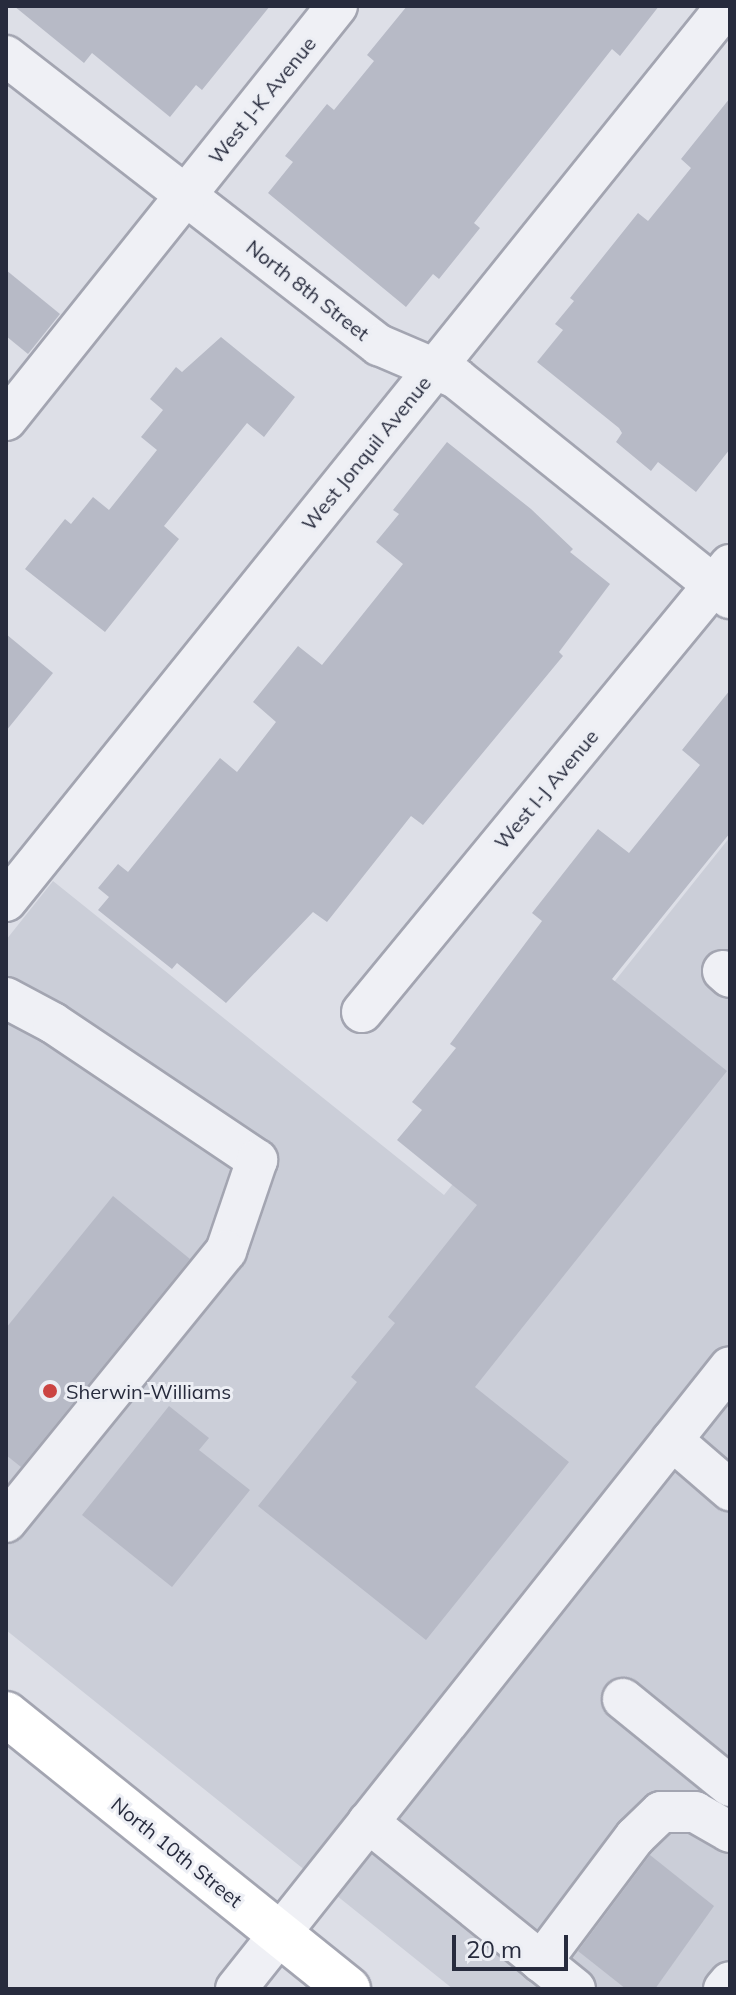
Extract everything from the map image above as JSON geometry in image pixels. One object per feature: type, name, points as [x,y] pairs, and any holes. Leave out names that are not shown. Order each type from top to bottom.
[{"type":"main road","name":"North 10th Street","points":[[6,1714],[348,1989]]},
{"type":"street","name":"West J-K Avenue","points":[[6,420],[337,6]]},
{"type":"street","name":"West Jonquil Avenue","points":[[7,898],[727,6]]},
{"type":"street","name":"North 8th Street","points":[[6,56],[379,345],[435,366],[725,583]]},
{"type":"street","name":"West I-J Avenue","points":[[362,1012],[725,583]]},
{"type":"street","points":[[6,998],[53,1023],[257,1160],[226,1251],[6,1522]]},
{"type":"street","points":[[236,1989],[730,1367]]},
{"type":"street","points":[[672,1440],[730,1490]]},
{"type":"street","points":[[623,1699],[730,1786]]},
{"type":"street","points":[[541,1962],[635,1837],[661,1812],[695,1812],[730,1832]]},
{"type":"street","points":[[368,1822],[575,1989]]},
{"type":"street","points":[[724,1989],[730,1982]]},
{"type":"shaded area","points":[[730,837],[730,1989],[453,1989],[6,1630],[6,940],[53,881],[444,1195]]},
{"type":"building","points":[[14,6],[270,6],[202,90],[196,85],[170,117],[92,53],[84,63]]},
{"type":"building","points":[[407,6],[659,6],[620,56],[612,49],[474,223],[480,228],[439,279],[433,274],[406,307],[268,193],[293,162],[285,156],[327,104],[334,110],[374,61],[367,55]]},
{"type":"building","points":[[730,98],[730,449],[696,492],[658,462],[651,471],[616,442],[622,433],[619,428],[537,362],[563,330],[555,324],[574,301],[570,298],[638,213],[648,221],[691,168],[681,159]]},
{"type":"building","points":[[6,270],[60,314],[28,354],[6,336]]},
{"type":"building","points":[[221,337],[295,397],[264,437],[247,423],[164,526],[179,539],[105,632],[25,569],[65,519],[71,524],[93,497],[109,510],[157,450],[141,437],[163,410],[150,399],[176,367],[182,372]]},
{"type":"building","points":[[447,442],[531,509],[573,549],[570,552],[610,584],[559,652],[563,656],[423,825],[411,816],[327,922],[313,912],[226,1003],[177,963],[172,969],[98,910],[109,897],[98,888],[118,864],[128,872],[220,758],[237,772],[276,722],[253,702],[298,646],[322,665],[403,564],[376,542],[399,514],[393,510]]},
{"type":"building","points":[[6,634],[53,673],[6,731]]},
{"type":"building","points":[[730,690],[730,833],[612,979],[727,1071],[475,1387],[569,1462],[426,1640],[258,1506],[357,1382],[351,1377],[395,1323],[388,1317],[477,1205],[397,1140],[422,1110],[412,1102],[456,1048],[450,1044],[542,921],[532,913],[598,829],[629,853],[700,765],[682,750]]},
{"type":"building","name":"Sherwin-Williams","points":[[113,1196],[190,1259],[21,1467],[6,1455],[6,1328]]},
{"type":"building","points":[[169,1406],[209,1438],[199,1450],[250,1490],[172,1587],[82,1515]]},
{"type":"building","points":[[650,1855],[714,1906],[655,1989],[626,1989],[578,1951]]},
{"type":"place","name":"Sherwin-Williams","points":[[50,1391]]}]
